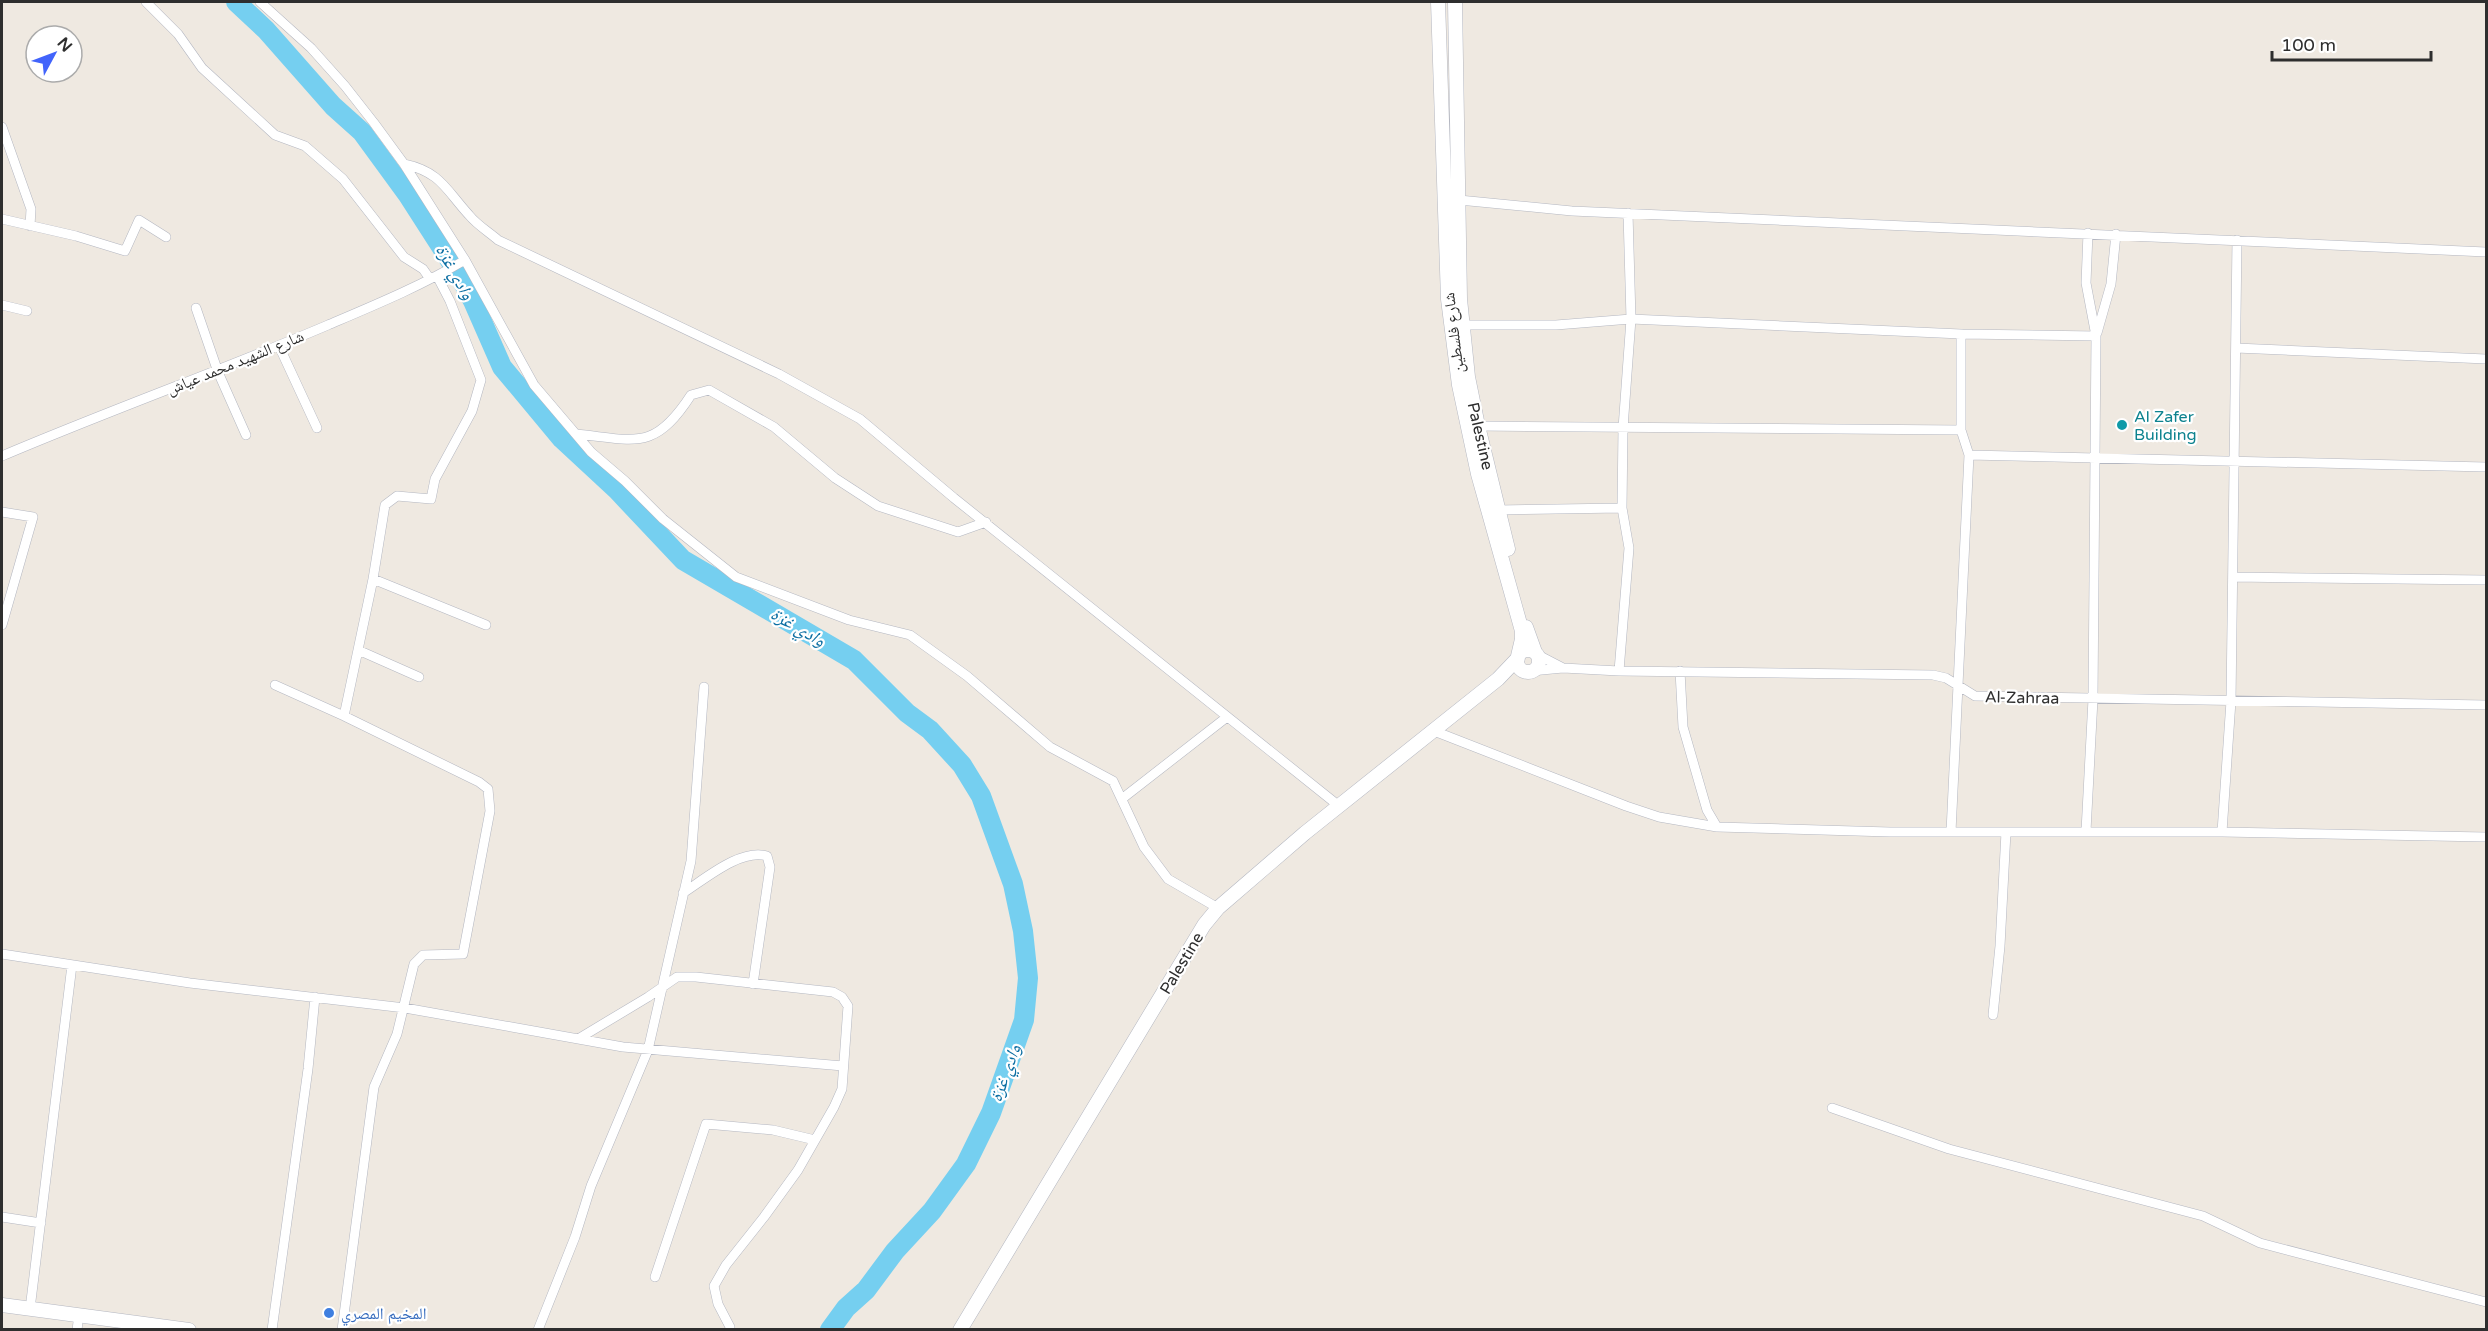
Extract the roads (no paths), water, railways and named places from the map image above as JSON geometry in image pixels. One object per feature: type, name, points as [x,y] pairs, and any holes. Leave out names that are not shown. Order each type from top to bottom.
[{"type":"street","points":[[146,2],[178,34],[202,68],[275,135],[305,146],[343,178],[404,257],[434,278],[450,301],[481,380],[472,411],[435,478],[431,499],[397,496],[385,505],[373,579],[344,716]]},
{"type":"street","points":[[261,2],[311,48],[345,86],[404,164],[534,385],[591,452],[625,481],[663,519],[736,577],[849,620],[909,635],[967,676],[1050,747],[1113,781],[1144,847],[1168,879],[1218,908]]},
{"type":"street","name":"شارع فلسطين","points":[[1438,2],[1448,299],[1459,385],[1478,474],[1522,631],[1518,657]]},
{"type":"street","name":"Palestine","points":[[1455,2],[1460,299],[1468,377],[1526,628],[1537,654]]},
{"type":"street","points":[[2,127],[31,209],[30,226]]},
{"type":"street","points":[[404,164],[430,172],[448,189],[471,217],[498,240],[779,374],[860,419],[1339,806]]},
{"type":"street","points":[[1459,201],[1572,211],[2487,252]]},
{"type":"street","points":[[1619,671],[1629,548],[1622,508],[1623,428],[1631,319],[1628,213]]},
{"type":"street","points":[[2,219],[76,236],[124,251],[139,220],[166,237]]},
{"type":"street","points":[[2085,831],[2093,699],[2096,336],[2086,283],[2088,233]]},
{"type":"street","points":[[2096,336],[2111,284],[2116,234]]},
{"type":"street","points":[[2222,832],[2231,701],[2237,240]]},
{"type":"street","name":"شارع الشهيد محمد عياش","points":[[2,456],[164,391],[218,372],[434,278],[462,262]]},
{"type":"street","points":[[2,305],[27,311]]},
{"type":"street","points":[[196,308],[218,372],[246,435]]},
{"type":"street","points":[[1463,325],[1556,325],[1631,319],[1961,334],[2096,336]]},
{"type":"street","points":[[1951,832],[1969,455],[1961,430],[1961,334]]},
{"type":"street","points":[[279,346],[317,428]]},
{"type":"street","points":[[2236,348],[2487,359]]},
{"type":"street","points":[[576,434],[642,440],[659,432],[677,416],[691,395],[709,390],[774,427],[835,478],[879,506],[958,532],[986,522]]},
{"type":"street","points":[[1478,426],[1961,430]]},
{"type":"street","points":[[1969,455],[2487,467]]},
{"type":"street","points":[[1499,510],[1622,508]]},
{"type":"street","points":[[2,512],[33,517],[2,625]]},
{"type":"street","points":[[2233,577],[2487,580]]},
{"type":"street","points":[[373,579],[486,625]]},
{"type":"street","points":[[358,650],[419,677]]},
{"type":"street","points":[[1526,650],[1537,654],[1539,664],[1528,671],[1518,665],[1518,657],[1526,650]]},
{"type":"street","name":"Al-Zahraa","points":[[1537,654],[1563,668]]},
{"type":"street","name":"Palestine","points":[[960,1329],[1204,925],[1218,908],[1339,806],[1498,679],[1518,657]]},
{"type":"street","name":"Al-Zahraa","points":[[1528,671],[1563,668],[1619,671],[1933,675],[1946,678],[1975,696],[2487,705]]},
{"type":"street","points":[[1680,670],[1683,727],[1707,810],[1717,827]]},
{"type":"street","name":"Palestine","points":[[1498,679],[1528,671]]},
{"type":"street","points":[[275,685],[446,765],[488,789],[490,811],[463,954],[423,955],[414,964],[397,1034],[374,1087],[342,1329]]},
{"type":"street","points":[[538,1329],[575,1237],[591,1186],[648,1050],[691,861],[704,687]]},
{"type":"street","points":[[1123,798],[1227,717]]},
{"type":"street","points":[[1434,731],[1626,806],[1659,817],[1717,827],[1890,832],[2222,832],[2487,837]]},
{"type":"street","points":[[1993,1015],[2000,946],[2006,832]]},
{"type":"street","points":[[683,893],[738,859],[756,852],[767,856],[771,867],[753,984]]},
{"type":"street","points":[[2,954],[190,983],[405,1008],[648,1050],[843,1066]]},
{"type":"street","points":[[30,1308],[72,964]]},
{"type":"street","points":[[578,1039],[648,998],[677,977],[696,977],[833,992],[842,997],[848,1006],[842,1089],[834,1107],[798,1170],[726,1265],[714,1286],[718,1304],[730,1327]]},
{"type":"street","points":[[272,1329],[308,1069],[315,997]]},
{"type":"street","points":[[1832,1108],[1949,1149],[2203,1216],[2260,1243],[2487,1302]]},
{"type":"street","points":[[655,1277],[706,1124],[773,1130],[815,1140]]},
{"type":"street","points":[[2,1217],[41,1222]]},
{"type":"street","points":[[2,1305],[189,1329]]},
{"type":"street","points":[[77,1329],[79,1314]]},
{"type":"waterway","name":"وادي غزة","points":[[236,2],[266,30],[333,106],[362,132],[408,195],[458,273],[502,367],[562,439],[617,490],[683,560],[854,660],[907,713],[930,730],[962,765],[981,796],[1013,884],[1023,931],[1028,978],[1024,1020],[991,1113],[966,1164],[932,1211],[895,1251],[866,1290],[846,1308],[830,1330]]},
{"type":"place","name":"Al Zafer Building","points":[[2122,425]]},
{"type":"place","name":"المخيم المصري","points":[[329,1313]]}]
